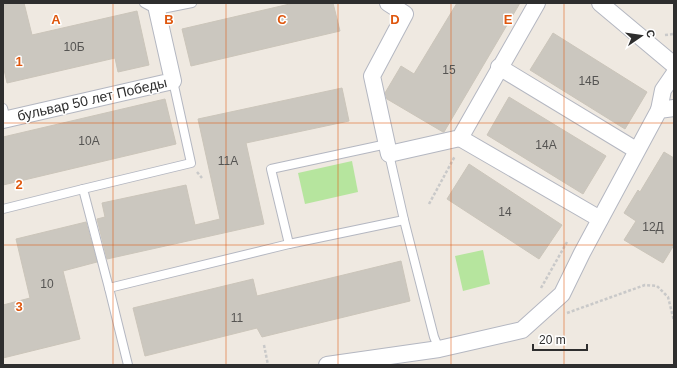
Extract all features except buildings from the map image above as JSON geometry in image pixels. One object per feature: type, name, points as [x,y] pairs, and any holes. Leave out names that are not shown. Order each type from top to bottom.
[{"type":"street","points":[[388,3],[405,14],[372,76],[388,149],[462,139],[600,219]]},
{"type":"street","points":[[462,139],[499,67],[536,3]]},
{"type":"street","points":[[600,3],[674,65]]},
{"type":"street","name":"бульвар 50 лет Победы","points":[[4,116],[173,81],[155,5]]},
{"type":"street","points":[[499,67],[636,150]]},
{"type":"street","points":[[327,365],[439,349],[522,330],[562,294],[636,150],[666,109],[663,90],[674,74]]},
{"type":"lane","points":[[155,5],[192,3]]},
{"type":"lane","points":[[3,209],[191,163],[173,81]]},
{"type":"lane","points":[[289,244],[271,169],[388,149],[404,220],[434,337],[439,349]]},
{"type":"lane","points":[[83,189],[128,365]]},
{"type":"lane","points":[[109,288],[289,244],[404,220]]},
{"type":"path","points":[[429,204],[462,139]]},
{"type":"path","points":[[540,290],[568,240]]},
{"type":"path","points":[[565,314],[645,285],[657,286],[668,297],[674,321]]},
{"type":"path","points":[[264,345],[268,365]]},
{"type":"green space","points":[[352,161],[358,192],[305,204],[298,173]]},
{"type":"green space","points":[[483,250],[490,284],[463,291],[455,256]]}]
